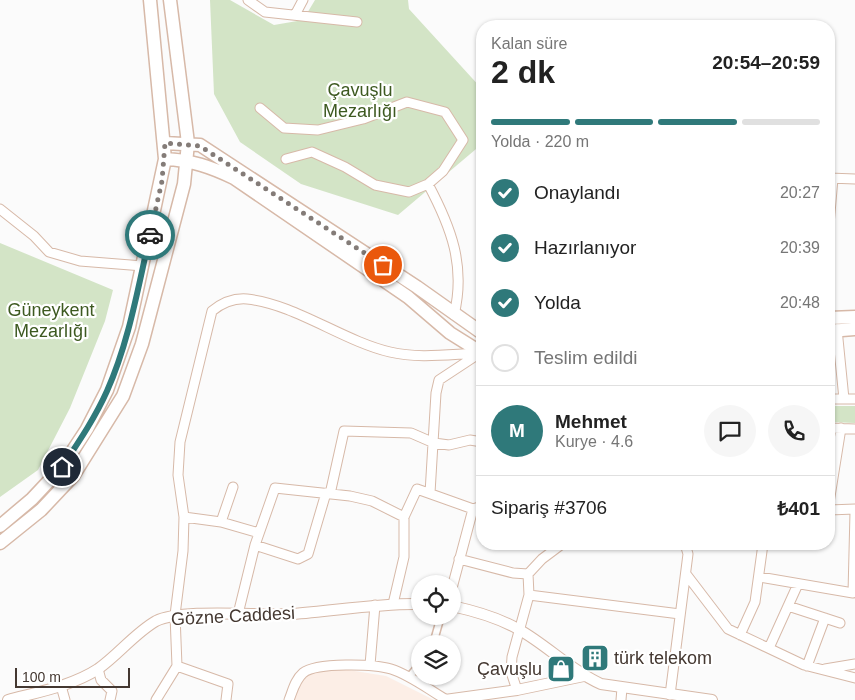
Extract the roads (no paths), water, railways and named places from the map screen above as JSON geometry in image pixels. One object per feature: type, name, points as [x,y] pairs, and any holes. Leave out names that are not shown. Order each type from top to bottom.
[{"type":"main road","points":[[0,526],[32,499],[62,467],[87,429],[107,390],[129,327],[165,159],[165,143],[150,0]]},
{"type":"main road","points":[[0,543],[41,510],[73,476],[123,396],[142,344],[184,184],[188,143],[170,0]]},
{"type":"main road","points":[[165,143],[188,143],[200,146],[417,287],[476,330]]},
{"type":"main road","points":[[165,159],[186,160],[208,166],[234,178],[408,297],[450,333],[476,349]]},
{"type":"main road","points":[[835,318],[855,317]]},
{"type":"main road","points":[[835,330],[855,329]]},
{"type":"street","points":[[248,0],[265,12],[286,16],[295,15],[357,22]]},
{"type":"street","points":[[295,15],[303,0]]},
{"type":"street","points":[[260,108],[284,128],[318,130],[363,119],[408,102],[445,112],[463,140],[443,171],[428,184],[409,192],[375,186],[345,167],[312,152],[286,159]]},
{"type":"street","points":[[835,178],[855,179]]},
{"type":"street","points":[[428,184],[446,218],[457,256],[459,295],[454,315]]},
{"type":"street","points":[[0,209],[34,236],[49,252],[80,261],[143,266]]},
{"type":"street","points":[[156,700],[177,666],[175,615],[183,551],[184,517],[178,475],[180,442],[212,310],[224,302],[246,299],[275,307],[372,348],[413,355],[476,353]]},
{"type":"street","points":[[835,343],[844,399]]},
{"type":"street","points":[[430,493],[436,394],[439,380],[476,357]]},
{"type":"street","points":[[835,399],[855,399]]},
{"type":"street","points":[[835,428],[855,429]]},
{"type":"street","points":[[835,466],[841,428]]},
{"type":"street","points":[[255,545],[298,559],[308,554],[328,493],[344,431],[411,432],[434,443],[449,445],[470,440],[476,441]]},
{"type":"street","points":[[221,522],[233,487]]},
{"type":"street","points":[[238,614],[255,545],[275,488],[328,493],[372,501],[404,517]]},
{"type":"street","points":[[393,604],[404,557],[404,517],[417,489],[473,510],[476,509]]},
{"type":"street","points":[[455,575],[473,510]]},
{"type":"street","points":[[760,577],[853,593],[855,511],[835,510]]},
{"type":"street","points":[[184,517],[221,522],[260,533]]},
{"type":"street","points":[[517,690],[511,672],[512,657],[529,595],[528,574],[542,559],[554,550]]},
{"type":"street","points":[[670,694],[686,574],[687,550]]},
{"type":"street","points":[[740,635],[754,602],[760,577],[762,550]]},
{"type":"street","points":[[459,559],[513,573],[528,574]]},
{"type":"street","points":[[686,574],[728,629],[807,666],[855,678]]},
{"type":"street","points":[[769,648],[798,584]]},
{"type":"street","points":[[529,595],[680,614]]},
{"type":"street","name":"Gözne Caddesi","points":[[14,699],[61,686],[98,669],[156,621],[175,615],[290,614],[411,604]]},
{"type":"street","points":[[370,665],[375,606]]},
{"type":"street","points":[[788,606],[840,623]]},
{"type":"street","points":[[461,608],[492,616],[519,629],[584,676],[601,684],[712,700]]},
{"type":"street","points":[[807,666],[825,618]]},
{"type":"street","points":[[820,670],[855,664]]},
{"type":"street","points":[[289,700],[296,681],[304,671],[331,665],[370,665],[391,669],[445,700],[517,690],[584,676]]},
{"type":"street","points":[[177,666],[228,684],[226,700]]},
{"type":"street","points":[[98,669],[101,680],[112,691],[110,700]]},
{"type":"street","points":[[61,686],[66,700]]},
{"type":"street","points":[[621,700],[622,688]]},
{"type":"place","name":"türk telekom","points":[[595,658]]},
{"type":"place","name":"Çavuşlu","points":[[561,669]]},
{"type":"park label","name":"Çavuşlu Mezarlığı","points":[[360,100]]},
{"type":"park label","name":"Güneykent Mezarlığı","points":[[51,320]]}]
